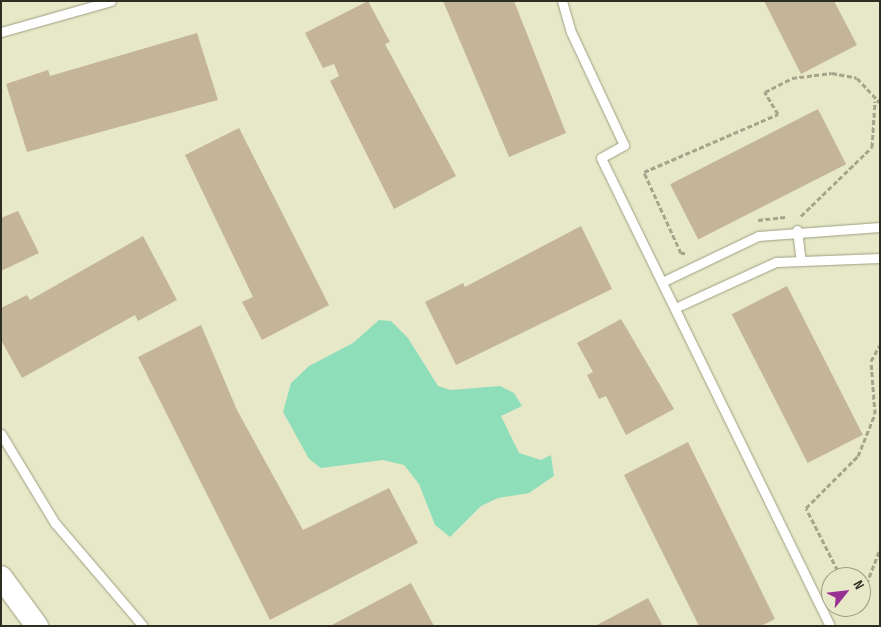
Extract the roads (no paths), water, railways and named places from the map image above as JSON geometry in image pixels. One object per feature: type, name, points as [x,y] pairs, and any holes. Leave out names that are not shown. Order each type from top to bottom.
[{"type":"street","points":[[1,577],[37,626]]},
{"type":"lane","points":[[1,32],[111,1]]},
{"type":"lane","points":[[562,1],[571,32],[624,146],[601,158],[830,626]]},
{"type":"lane","points":[[662,282],[758,236],[798,230],[880,227]]},
{"type":"lane","points":[[798,230],[800,260]]},
{"type":"lane","points":[[675,308],[759,268],[800,260],[880,258]]},
{"type":"lane","points":[[1,434],[55,523],[143,626]]}]
